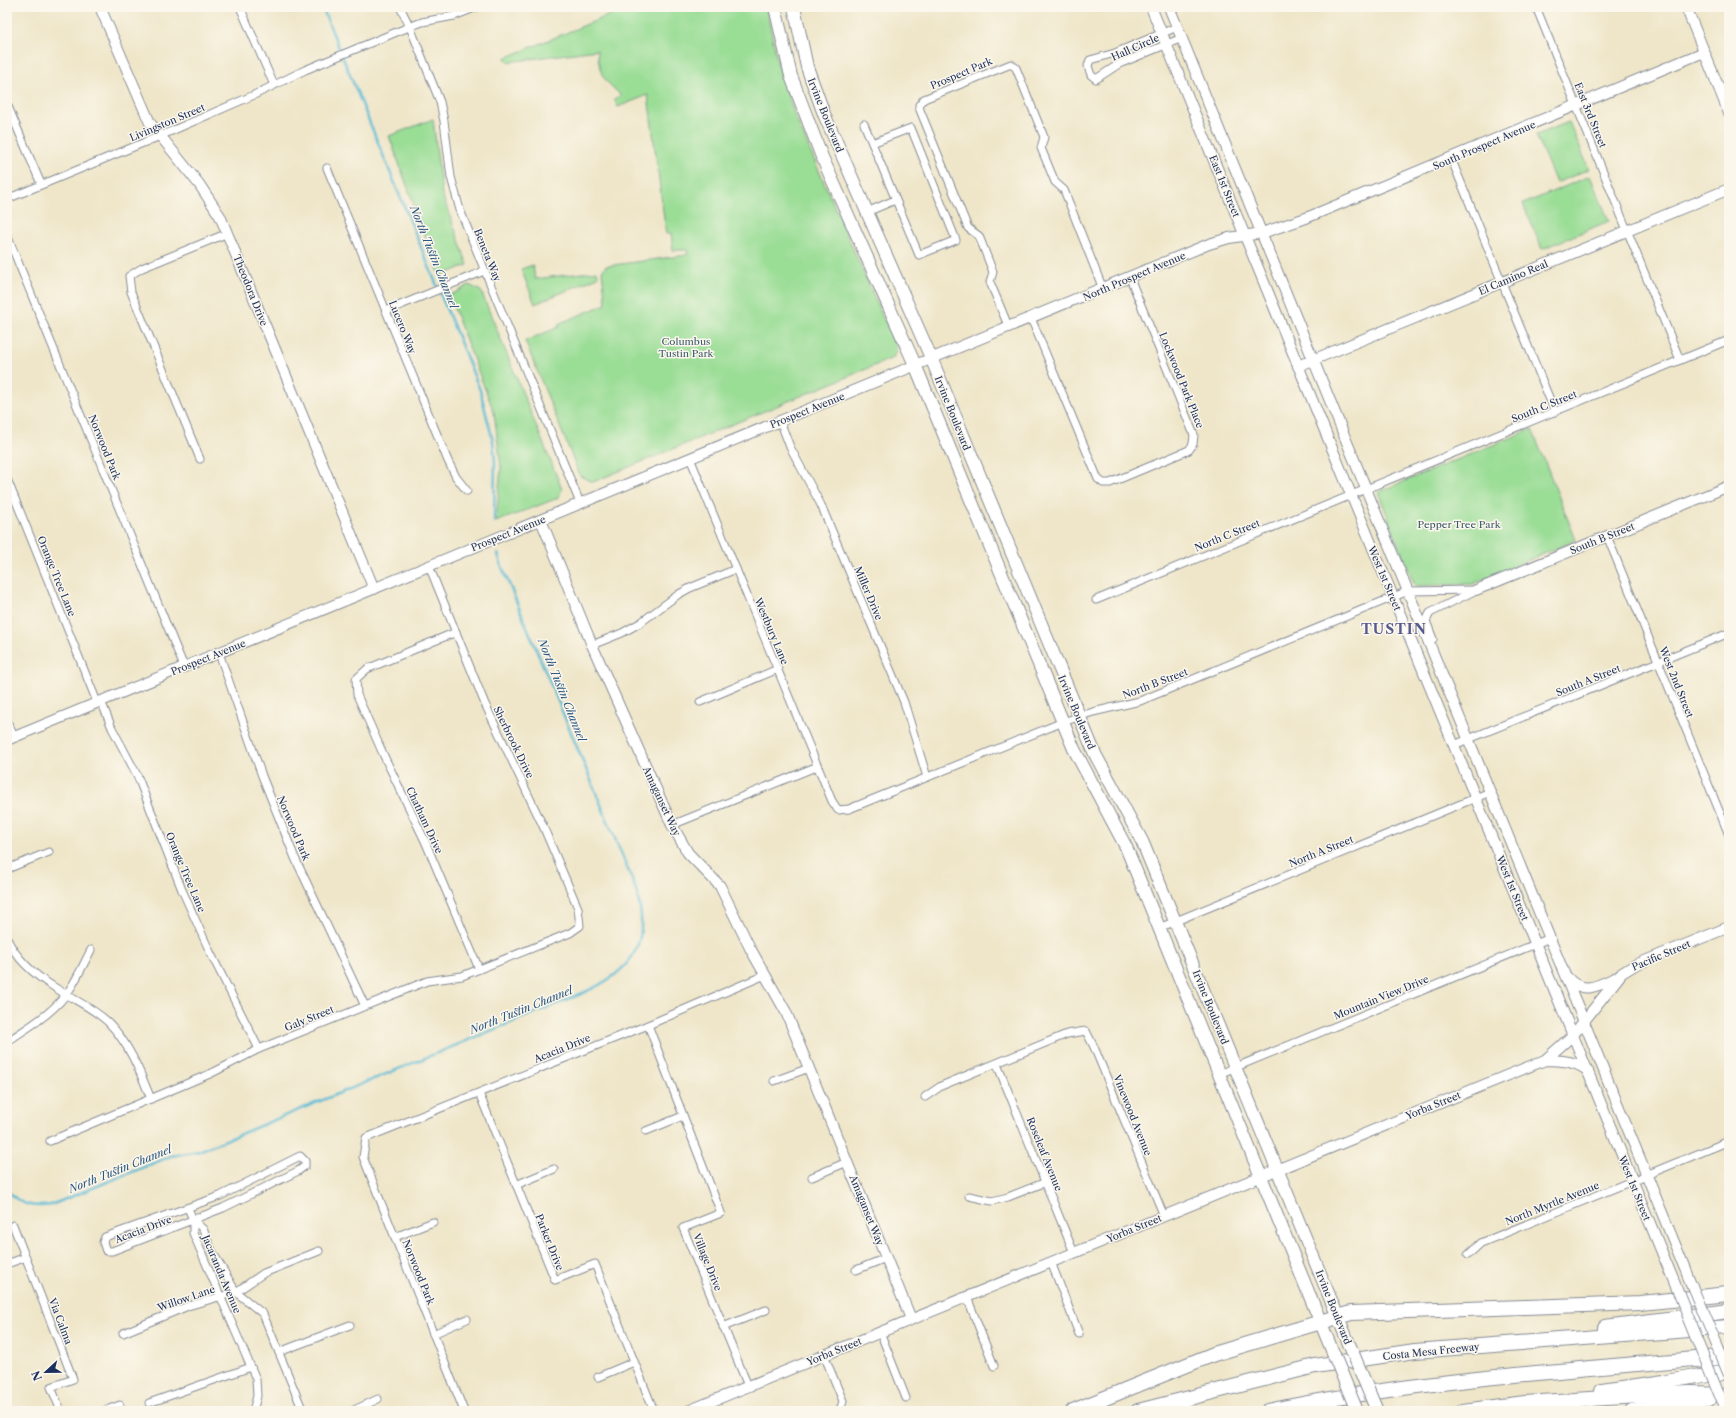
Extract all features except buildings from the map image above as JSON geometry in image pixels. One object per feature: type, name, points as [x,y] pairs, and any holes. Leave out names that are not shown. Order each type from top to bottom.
[{"type":"highway","points":[[1073,1411],[1214,1354],[1351,1313],[1641,1303],[1729,1294]]},
{"type":"highway","points":[[1463,1346],[1729,1311]]},
{"type":"highway","name":"Costa Mesa Freeway","points":[[1138,1411],[1315,1366],[1415,1351],[1463,1346],[1729,1327]]},
{"type":"highway","points":[[1268,1411],[1337,1398],[1454,1381],[1729,1356]]},
{"type":"highway","points":[[1463,1411],[1663,1382],[1729,1370]]},
{"type":"highway","points":[[1525,1403],[1688,1393],[1727,1401]]},
{"type":"highway","points":[[1631,1411],[1727,1401]]},
{"type":"main road","name":"Theodora Drive","points":[[100,7],[150,123],[209,200],[228,233],[374,589]]},
{"type":"main road","name":"Irvine Boulevard","points":[[775,7],[791,76],[822,157],[842,198],[916,367],[1063,722],[1083,767],[1126,846],[1357,1411]]},
{"type":"main road","name":"Irvine Boulevard","points":[[794,7],[811,80],[829,126],[932,360],[1079,716],[1104,772],[1142,841],[1377,1411]]},
{"type":"main road","name":"East 1st Street","points":[[1151,7],[1298,366]]},
{"type":"main road","name":"East 1st Street","points":[[1169,7],[1313,359]]},
{"type":"main road","points":[[1686,7],[1729,113]]},
{"type":"main road","name":"South Prospect Avenue","points":[[1262,233],[1306,218],[1704,52]]},
{"type":"main road","points":[[804,110],[811,114],[817,126],[824,128],[829,126]]},
{"type":"main road","name":"El Camino Real","points":[[1298,366],[1729,189]]},
{"type":"main road","points":[[842,198],[850,204],[856,213],[861,214],[867,212]]},
{"type":"main road","name":"North Prospect Avenue","points":[[1009,328],[1209,244],[1262,233]]},
{"type":"main road","name":"Prospect Avenue","points":[[11,739],[580,503],[1009,328]]},
{"type":"main road","name":"West 1st Street","points":[[1313,359],[1729,1374]]},
{"type":"main road","name":"West 1st Street","points":[[1298,366],[1632,1181],[1677,1289],[1727,1401]]},
{"type":"main road","name":"South B Street","points":[[1476,590],[1729,486]]},
{"type":"main road","name":"Amaganset Way","points":[[540,520],[592,645],[672,825],[688,852],[720,886],[750,948],[786,1012],[912,1319]]},
{"type":"main road","points":[[1006,584],[1022,578]]},
{"type":"main road","name":"Pacific Street","points":[[1573,1035],[1619,976],[1635,966],[1729,927]]},
{"type":"main road","points":[[1565,974],[1576,986],[1582,988],[1596,986],[1619,976]]},
{"type":"main road","name":"Yorba Street","points":[[688,1411],[1545,1060],[1573,1035]]},
{"type":"main road","points":[[1545,1060],[1573,1062],[1581,1065],[1588,1071]]},
{"type":"street","points":[[240,7],[274,85]]},
{"type":"street","name":"Beneta Way","points":[[400,7],[410,27],[440,102],[451,176],[458,204],[484,271],[580,503]]},
{"type":"street","points":[[410,27],[422,22],[454,16],[477,7]]},
{"type":"street","name":"East 3rd Street","points":[[1536,7],[1680,360]]},
{"type":"street","name":"Livingston Street","points":[[7,199],[160,136],[360,47],[410,27]]},
{"type":"street","name":"Hall Circle","points":[[1177,27],[1115,53],[1090,60],[1088,66],[1090,76],[1096,79],[1119,64],[1182,38]]},
{"type":"street","name":"Prospect Park","points":[[1009,328],[990,282],[993,272],[979,236],[968,228],[919,105],[924,99],[997,68],[1011,64],[1016,68],[1044,137],[1041,148],[1055,182],[1064,190],[1104,289]]},
{"type":"street","points":[[7,104],[41,184]]},
{"type":"street","points":[[864,124],[919,255],[956,240],[912,128],[872,143]]},
{"type":"street","points":[[1451,158],[1555,412]]},
{"type":"street","name":"Lucero Way","points":[[327,168],[448,461],[456,477],[467,491]]},
{"type":"street","points":[[867,212],[895,200]]},
{"type":"street","points":[[200,459],[131,292],[129,276],[142,268],[228,233]]},
{"type":"street","name":"Norwood Park","points":[[7,235],[184,667]]},
{"type":"street","points":[[386,311],[484,271]]},
{"type":"street","name":"Lockwood Park Place","points":[[1031,318],[1098,479],[1103,483],[1110,482],[1149,467],[1189,450],[1194,444],[1194,436],[1130,278]]},
{"type":"street","name":"South C Street","points":[[1366,489],[1729,340]]},
{"type":"street","name":"Miller Drive","points":[[780,421],[790,447],[821,505],[904,702],[915,741],[928,777]]},
{"type":"street","name":"Westbury Lane","points":[[690,458],[832,801],[838,810]]},
{"type":"street","name":"Orange Tree Lane","points":[[7,479],[99,702],[137,774],[182,890],[210,952],[259,1049]]},
{"type":"street","name":"North C Street","points":[[1096,600],[1366,489]]},
{"type":"street","name":"West 2nd Street","points":[[1607,536],[1729,835]]},
{"type":"street","name":"Sherbrook Drive","points":[[429,566],[485,704],[543,826],[578,908],[580,926]]},
{"type":"street","points":[[592,645],[622,633],[640,623],[679,594],[690,588],[736,569]]},
{"type":"street","name":"South B Street","points":[[1408,591],[1476,590]]},
{"type":"street","name":"South B Street","points":[[1437,662],[1438,653],[1426,621],[1430,613],[1476,590]]},
{"type":"street","name":"North B Street","points":[[838,810],[849,810],[1079,716],[1140,701],[1408,591]]},
{"type":"street","name":"Chatham Drive","points":[[456,632],[368,669],[356,679],[357,695],[384,756],[425,841],[478,969]]},
{"type":"street","name":"South A Street","points":[[1454,745],[1729,633]]},
{"type":"street","name":"Norwood Park","points":[[219,653],[262,776],[296,858],[365,1006]]},
{"type":"street","points":[[700,702],[778,669]]},
{"type":"street","points":[[7,720],[11,739]]},
{"type":"street","points":[[672,825],[818,766]]},
{"type":"street","name":"North A Street","points":[[1159,928],[1490,792]]},
{"type":"street","points":[[7,869],[49,852]]},
{"type":"street","name":"Galy Street","points":[[50,1141],[212,1073],[259,1049],[365,1006],[427,981],[462,976],[570,934],[580,926]]},
{"type":"street","name":"Mountain View Drive","points":[[1220,1074],[1550,938]]},
{"type":"street","points":[[7,940],[30,969],[54,988],[93,1010],[119,1035],[136,1062],[151,1099]]},
{"type":"street","points":[[8,1041],[40,1020],[66,994],[91,950]]},
{"type":"street","name":"Acacia Drive","points":[[366,1138],[648,1025],[765,975]]},
{"type":"street","name":"Village Drive","points":[[648,1025],[721,1213],[683,1228],[748,1386]]},
{"type":"street","name":"Vinewood Avenue","points":[[997,1064],[1077,1031],[1086,1031],[1164,1216]]},
{"type":"street","points":[[925,1097],[941,1086],[997,1064]]},
{"type":"street","name":"Roseleaf Avenue","points":[[997,1064],[1074,1252]]},
{"type":"street","points":[[774,1081],[809,1068]]},
{"type":"street","name":"Parker Drive","points":[[479,1093],[555,1280],[595,1264],[654,1411]]},
{"type":"street","points":[[646,1131],[683,1116]]},
{"type":"street","name":"Norwood Park","points":[[366,1138],[363,1157],[464,1411]]},
{"type":"street","name":"North Myrtle Avenue","points":[[1468,1254],[1481,1243],[1729,1141]]},
{"type":"street","name":"Acacia Drive","points":[[300,1156],[305,1161],[305,1166],[298,1171],[223,1208],[112,1251],[106,1250],[103,1242],[104,1237],[188,1208],[220,1196],[294,1158],[300,1156]]},
{"type":"street","name":"Amaganset Way","points":[[812,1177],[848,1162]]},
{"type":"street","points":[[516,1185],[554,1169]]},
{"type":"street","points":[[969,1196],[992,1201],[1008,1197],[1046,1182]]},
{"type":"street","points":[[188,1208],[193,1220]]},
{"type":"street","points":[[153,1220],[158,1234]]},
{"type":"street","name":"Jacaranda Avenue","points":[[193,1220],[203,1229],[212,1251],[236,1292],[263,1314],[303,1411]]},
{"type":"street","name":"Jacaranda Avenue","points":[[193,1220],[193,1233],[256,1379],[257,1396],[253,1411]]},
{"type":"street","points":[[395,1237],[433,1222]]},
{"type":"street","name":"Via Calma","points":[[13,1225],[73,1379],[52,1387],[61,1411]]},
{"type":"street","name":"Willow Lane","points":[[123,1333],[188,1306],[236,1292],[264,1273],[319,1251]]},
{"type":"street","points":[[7,1264],[26,1257]]},
{"type":"street","name":"Amaganset Way","points":[[856,1270],[886,1258]]},
{"type":"street","points":[[1050,1262],[1079,1334]]},
{"type":"street","points":[[967,1297],[994,1366]]},
{"type":"street","points":[[723,1327],[766,1310]]},
{"type":"street","points":[[433,1334],[468,1319]]},
{"type":"street","points":[[279,1352],[350,1325]]},
{"type":"street","points":[[880,1332],[906,1398]]},
{"type":"street","points":[[824,1355],[843,1401],[840,1411]]},
{"type":"street","points":[[598,1377],[634,1362]]},
{"type":"street","points":[[149,1403],[251,1367]]},
{"type":"street","points":[[352,1411],[378,1399]]},
{"type":"street","points":[[104,1411],[120,1405]]},
{"type":"green space","name":"Columbus Tustin Park","points":[[629,7],[766,7],[778,64],[795,116],[897,349],[893,358],[593,482],[580,476],[525,341],[559,327],[558,324],[606,304],[602,271],[606,266],[687,255],[688,250],[673,250],[671,233],[666,234],[648,95],[618,107],[614,99],[621,95],[605,80],[599,65],[597,50],[508,62],[505,58]]},
{"type":"green space","points":[[433,119],[442,194],[468,265],[440,276],[389,136]]},
{"type":"green space","points":[[1569,122],[1589,169],[1556,183],[1536,135]]},
{"type":"green space","points":[[1590,176],[1609,221],[1542,249],[1523,204]]},
{"type":"green space","points":[[533,265],[535,279],[597,271],[598,277],[535,304],[521,269]]},
{"type":"green space","points":[[469,285],[481,291],[562,489],[558,498],[496,522],[501,467],[494,412],[449,296]]},
{"type":"green space","name":"Pepper Tree Park","points":[[1532,429],[1576,540],[1473,584],[1415,586],[1378,492]]},
{"type":"waterway","name":"North Tustin Channel","points":[[322,7],[480,390],[493,441],[495,461],[494,522]]},
{"type":"waterway","name":"North Tustin Channel","points":[[7,1190],[17,1199],[32,1206],[51,1205],[171,1156],[199,1151],[583,993],[616,974],[627,963],[635,951],[640,937],[641,922],[639,904],[634,884],[502,567],[498,554]]},
{"type":"district","name":"TUSTIN","points":[[1394,629]]}]
